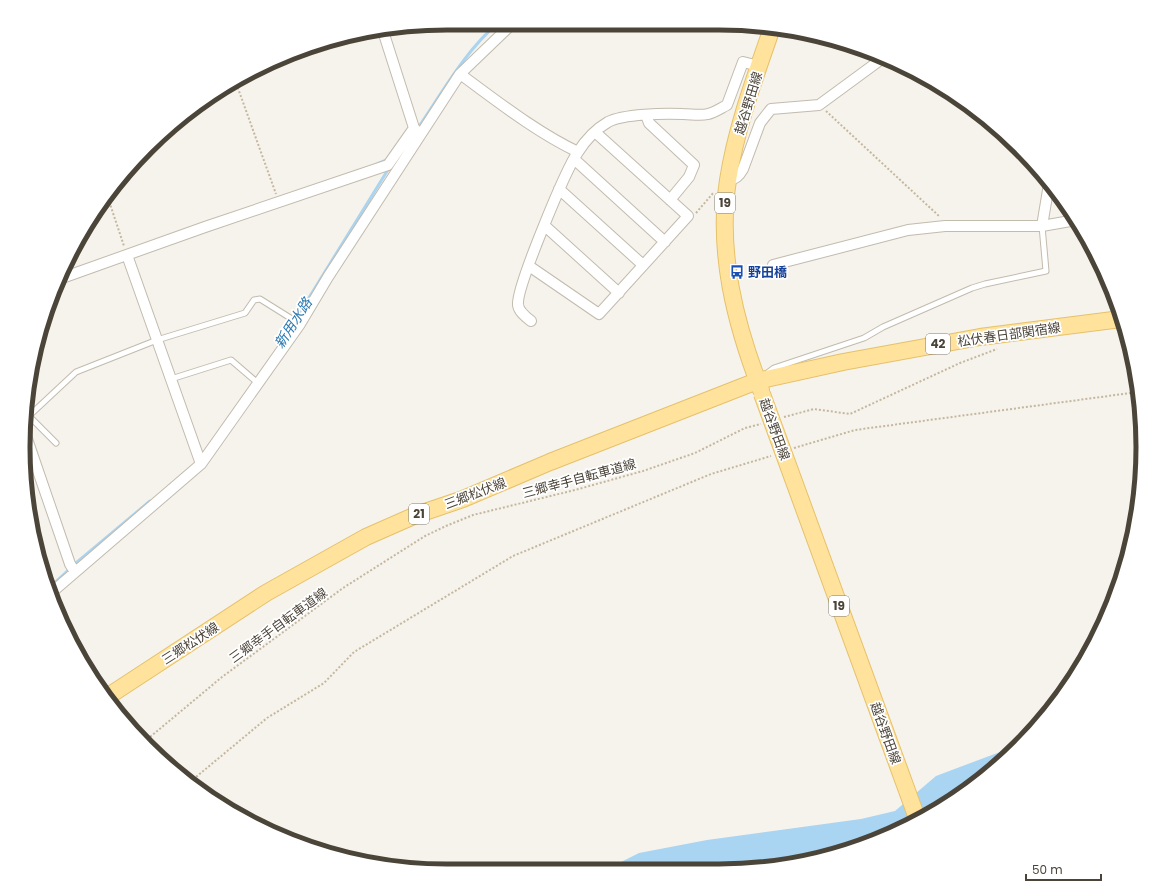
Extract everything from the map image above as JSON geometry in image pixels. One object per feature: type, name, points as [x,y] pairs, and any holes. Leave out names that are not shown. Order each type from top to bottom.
[{"type":"main road","name":"越谷野田線","points":[[770,34],[733,153],[725,198],[725,238],[729,282],[738,324],[760,388],[916,814]]},
{"type":"main road","name":"松伏春日部関宿線","points":[[760,388],[842,362],[973,338],[1116,320]]},
{"type":"main road","name":"三郷松伏線","points":[[112,695],[266,593],[366,537],[416,515],[478,493],[550,462],[760,388]]},
{"type":"street","points":[[67,276],[388,165],[417,132],[460,74],[506,30]]},
{"type":"street","points":[[384,35],[417,132]]},
{"type":"street","points":[[531,322],[520,312],[518,305],[519,297],[529,266],[559,190],[576,155],[595,132],[609,122],[623,117],[674,113],[708,114],[727,105],[743,62],[759,66]]},
{"type":"street","points":[[728,180],[739,176],[760,123],[771,109],[820,105],[878,62]]},
{"type":"street","points":[[460,74],[505,108],[566,146],[664,242]]},
{"type":"street","points":[[646,115],[649,123],[694,165],[689,177],[670,200]]},
{"type":"street","points":[[55,589],[73,569],[201,464],[300,324],[417,132]]},
{"type":"street","points":[[529,266],[600,314],[688,216],[595,132]]},
{"type":"street","points":[[559,190],[643,265]]},
{"type":"street","points":[[1042,226],[1048,190]]},
{"type":"street","points":[[773,265],[908,230],[945,226],[1042,226],[1070,221]]},
{"type":"street","points":[[545,226],[619,293]]},
{"type":"street","points":[[127,255],[201,464]]},
{"type":"street","points":[[30,447],[73,569]]},
{"type":"lane","points":[[760,388],[774,368],[864,338],[883,327],[972,288],[1046,271],[1042,226]]},
{"type":"lane","points":[[32,411],[76,372],[158,340],[245,313],[254,300],[260,299],[300,324]]},
{"type":"lane","points":[[171,379],[231,360],[259,384]]},
{"type":"lane","points":[[31,418],[56,443]]},
{"type":"path","points":[[237,86],[279,202]]},
{"type":"path","points":[[820,105],[936,212]]},
{"type":"path","points":[[693,218],[715,191]]},
{"type":"path","points":[[109,202],[127,255]]},
{"type":"path","points":[[782,418],[814,409],[850,414],[960,363],[996,349]]},
{"type":"path","points":[[787,451],[855,430],[1132,393]]},
{"type":"path","name":"三郷幸手自転車道線","points":[[148,738],[222,677],[343,588],[425,536],[449,524],[473,515],[643,471],[695,453],[746,428],[768,422]]},
{"type":"path","points":[[194,779],[267,718],[324,683],[354,652],[513,556],[711,474],[772,455]]},
{"type":"water","points":[[1006,750],[973,778],[928,808],[879,832],[827,850],[800,856],[746,863],[617,864],[639,853],[707,840],[861,819],[895,811],[936,776]]},
{"type":"waterway","name":"新用水路","points":[[418,128],[465,59],[490,30]]},
{"type":"waterway","points":[[377,164],[388,159]]},
{"type":"waterway","name":"新用水路","points":[[286,335],[389,168]]},
{"type":"waterway","name":"新用水路","points":[[53,584],[150,501]]},
{"type":"place","name":"野田橋","points":[[737,272]]}]
